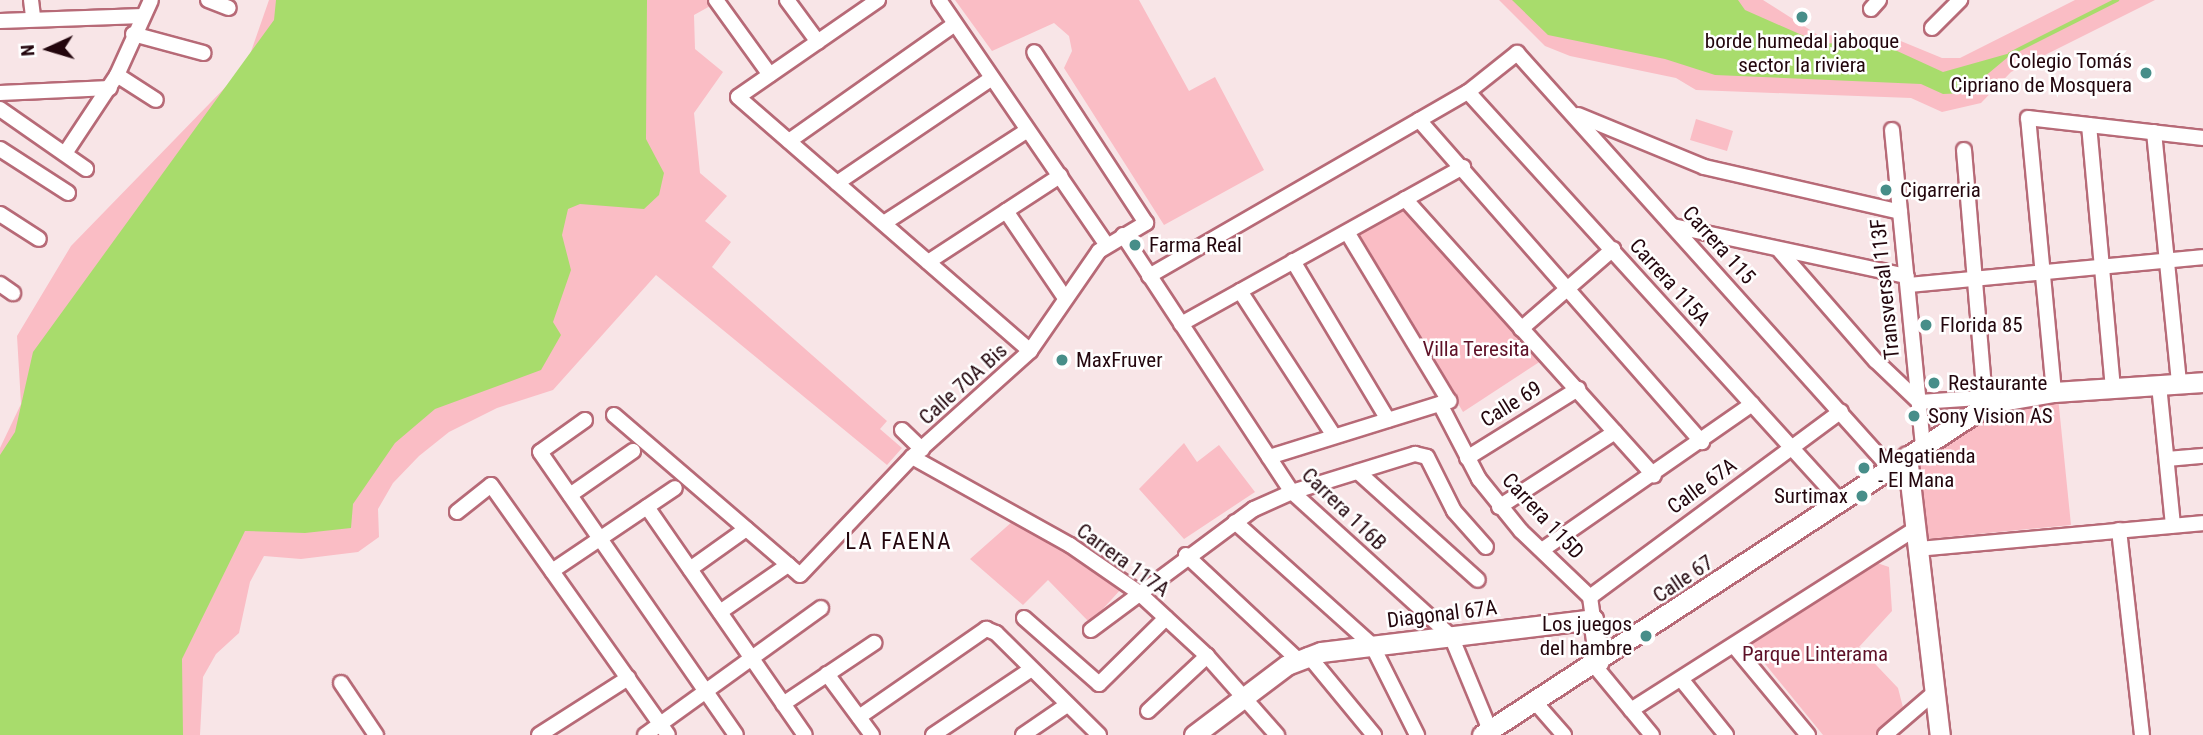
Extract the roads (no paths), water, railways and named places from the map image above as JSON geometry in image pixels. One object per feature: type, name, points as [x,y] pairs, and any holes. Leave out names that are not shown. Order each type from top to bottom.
[{"type":"street","points":[[31,0],[33,18]]},
{"type":"street","points":[[97,0],[98,17]]},
{"type":"street","points":[[66,152],[113,81],[151,0]]},
{"type":"street","points":[[208,0],[229,8]]},
{"type":"street","points":[[716,0],[770,75]]},
{"type":"street","points":[[788,0],[817,42]]},
{"type":"street","points":[[939,0],[1107,244]]},
{"type":"street","points":[[1932,28],[1959,0]]},
{"type":"street","points":[[870,2],[738,97],[1030,351]]},
{"type":"street","points":[[0,21],[143,16]]},
{"type":"street","points":[[789,141],[955,24]]},
{"type":"street","points":[[133,34],[204,53]]},
{"type":"street","name":"Calle 70A Bis","points":[[788,565],[800,575],[917,453],[1030,351],[1065,298],[1107,244],[1146,223],[1034,52]]},
{"type":"street","name":"Carrera 115","points":[[1468,92],[1517,53],[1889,467]]},
{"type":"street","points":[[837,183],[992,78]]},
{"type":"street","points":[[0,93],[113,81],[156,100]]},
{"type":"street","points":[[1149,275],[1468,92]]},
{"type":"street","name":"Carrera 115A","points":[[1468,92],[1613,249],[1790,450],[1840,501]]},
{"type":"street","points":[[0,109],[66,152],[86,169]]},
{"type":"street","points":[[1572,112],[1704,167],[1900,212]]},
{"type":"street","points":[[2054,392],[2028,118],[2203,138]]},
{"type":"street","points":[[1419,120],[1702,442]]},
{"type":"street","points":[[2089,125],[2113,388]]},
{"type":"street","points":[[884,223],[1028,130]]},
{"type":"street","name":"Transversal 113F","points":[[1892,130],[1923,444]]},
{"type":"street","points":[[2154,132],[2166,260],[2169,384],[2167,459],[2173,525]]},
{"type":"street","points":[[0,149],[68,193]]},
{"type":"street","points":[[1964,150],[1978,278],[1985,398]]},
{"type":"street","points":[[1181,324],[1462,167]]},
{"type":"street","points":[[928,262],[1060,176]]},
{"type":"street","points":[[1405,199],[1654,476]]},
{"type":"street","points":[[1006,211],[1065,298]]},
{"type":"street","points":[[0,214],[39,239]]},
{"type":"street","points":[[1673,226],[1907,281],[1978,278],[2203,257]]},
{"type":"street","name":"Carrera 115D","points":[[1347,232],[1445,402],[1467,458],[1499,507],[1590,597]]},
{"type":"street","name":"Carrera 116B","points":[[1122,235],[1292,492],[1451,636],[1487,733]]},
{"type":"street","points":[[1521,329],[1613,249]]},
{"type":"street","points":[[1779,250],[1876,361],[1919,402],[2203,382]]},
{"type":"street","points":[[1293,261],[1388,420]]},
{"type":"street","points":[[0,284],[13,293]]},
{"type":"street","points":[[1240,291],[1334,436]]},
{"type":"street","name":"Calle 69","points":[[1467,458],[1578,389]]},
{"type":"street","points":[[1940,735],[1907,456],[1978,409],[2006,397]]},
{"type":"street","points":[[1269,457],[1445,402]]},
{"type":"street","points":[[1542,551],[1654,476],[1752,404]]},
{"type":"street","name":"Calle 67A","points":[[1590,597],[1841,411]]},
{"type":"street","points":[[614,415],[788,565],[720,612]]},
{"type":"street","points":[[585,419],[540,452],[736,735]]},
{"type":"street","name":"Carrera 117A","points":[[902,430],[917,453],[1070,545],[1138,592],[1208,656],[1278,735]]},
{"type":"street","points":[[1499,507],[1615,432]]},
{"type":"street","points":[[570,495],[633,451]]},
{"type":"street","points":[[1091,630],[1186,555],[1235,522],[1292,492],[1423,455],[1454,511],[1486,547]]},
{"type":"street","name":"Calle 67","points":[[1487,733],[1597,663],[1907,456]]},
{"type":"street","points":[[2167,459],[2203,456]]},
{"type":"street","points":[[1358,472],[1478,580]]},
{"type":"street","points":[[457,512],[491,485],[664,729]]},
{"type":"street","points":[[552,572],[675,488]]},
{"type":"street","points":[[647,507],[805,735]]},
{"type":"street","points":[[1235,522],[1372,645],[1417,735]]},
{"type":"street","points":[[1631,710],[1917,539],[2119,530],[2203,523]]},
{"type":"street","points":[[690,569],[746,529]]},
{"type":"street","points":[[2119,530],[2142,735]]},
{"type":"street","points":[[1186,555],[1302,657],[1374,735]]},
{"type":"street","points":[[1590,597],[1597,663],[1652,735]]},
{"type":"street","points":[[645,735],[664,729],[706,691],[821,608]]},
{"type":"street","points":[[1024,618],[1099,684],[1166,618]]},
{"type":"street","name":"Diagonal 67A","points":[[1302,657],[1372,645],[1593,619]]},
{"type":"street","points":[[859,717],[986,629],[996,633],[1030,670],[1099,735]]},
{"type":"street","points":[[783,704],[874,643]]},
{"type":"street","points":[[1734,646],[1808,735]]},
{"type":"street","points":[[1148,711],[1208,656]]},
{"type":"street","points":[[1194,735],[1302,657]]},
{"type":"street","points":[[933,735],[1030,670]]},
{"type":"street","points":[[827,674],[872,735]]},
{"type":"street","points":[[539,735],[628,678]]},
{"type":"street","points":[[1681,679],[1727,735]]},
{"type":"street","points":[[341,683],[376,735]]},
{"type":"street","points":[[1885,735],[1935,692]]},
{"type":"street","points":[[1535,702],[1564,735]]},
{"type":"street","points":[[1023,735],[1067,705]]},
{"type":"street","points":[[561,721],[569,735]]},
{"type":"waterway","points":[[2010,54],[2117,0]]},
{"type":"place","name":"borde humedal jaboque sector la riviera","points":[[1802,17]]},
{"type":"place","name":"Colegio Tomás Cipriano de Mosquera","points":[[2146,73]]},
{"type":"place","name":"Cigarreria","points":[[1886,190]]},
{"type":"place","name":"Farma Real","points":[[1135,245]]},
{"type":"place","name":"Florida 85","points":[[1926,325]]},
{"type":"place","name":"MaxFruver","points":[[1062,360]]},
{"type":"place","name":"Restaurante","points":[[1934,383]]},
{"type":"place","name":"Sony Vision AS","points":[[1914,416]]},
{"type":"place","name":"Megatienda - El Mana","points":[[1864,468]]},
{"type":"place","name":"Surtimax","points":[[1862,496]]},
{"type":"place","name":"Los juegos del hambre","points":[[1646,636]]},
{"type":"district","name":"LA FAENA","points":[[899,542]]},
{"type":"park label","name":"Villa Teresita","points":[[1476,349]]},
{"type":"park label","name":"Parque Linterama","points":[[1815,654]]}]
